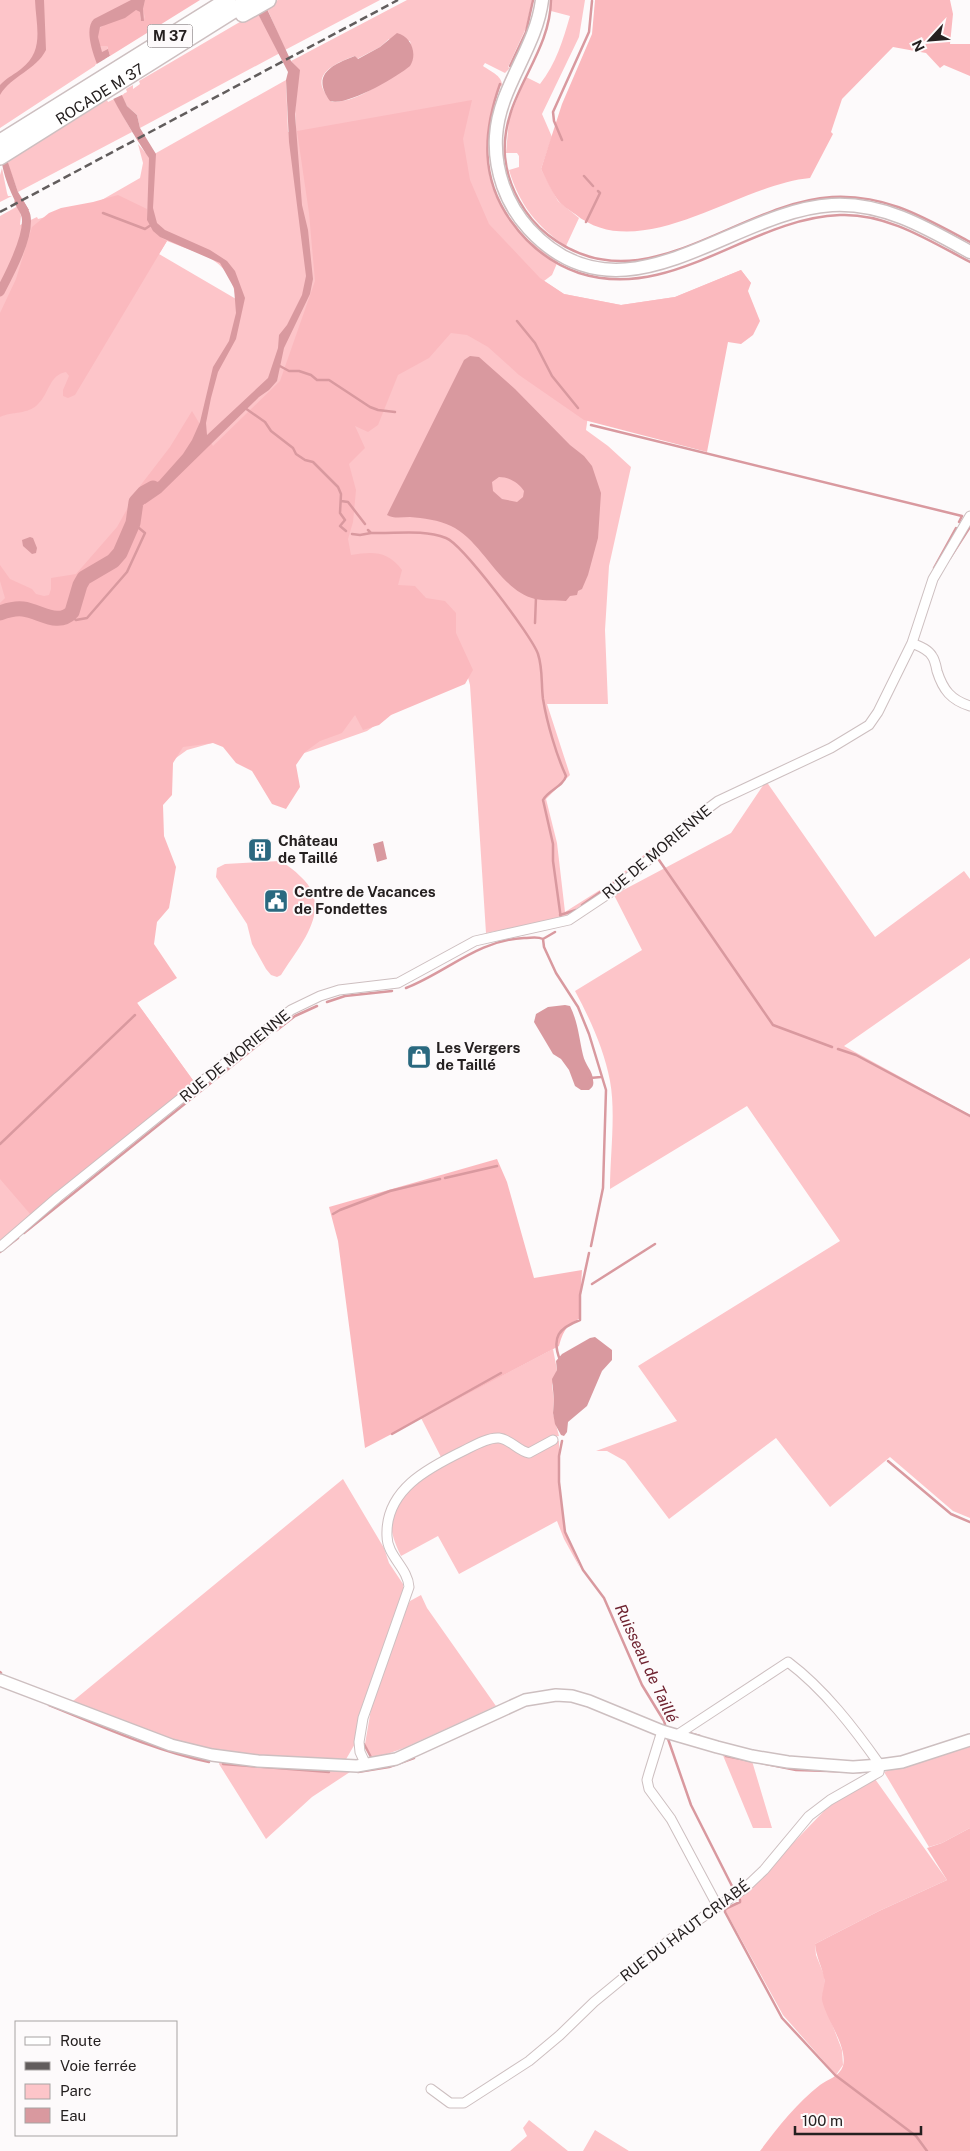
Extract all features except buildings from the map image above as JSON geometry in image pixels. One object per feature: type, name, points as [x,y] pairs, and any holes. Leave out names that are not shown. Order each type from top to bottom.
[{"type":"highway","name":"ROCADE M 37","points":[[119,76],[226,1]]},
{"type":"highway","name":"ROCADE M 37","points":[[2,149],[101,86],[212,24],[227,22],[260,2]]},
{"type":"main road","points":[[542,0],[532,40],[502,107],[496,135],[496,149],[502,183],[514,210],[534,234],[562,255],[584,265],[608,270],[649,268],[796,212],[819,207],[845,205],[894,214],[970,252]]},
{"type":"street","name":"RUE DE MORIENNE","points":[[0,1247],[291,1010],[320,996],[339,990],[398,983],[416,975],[475,941],[570,920],[617,888],[695,818],[718,801],[831,748],[869,726],[878,712],[912,643],[934,579],[970,516]]},
{"type":"street","points":[[912,643],[926,650],[932,656],[940,682],[949,696],[958,703],[970,706]]},
{"type":"street","points":[[366,1765],[360,1752],[359,1742],[363,1718],[409,1587],[407,1578],[392,1554],[387,1536],[391,1512],[398,1497],[410,1483],[427,1470],[481,1443],[501,1438],[519,1450],[529,1453],[553,1440]]},
{"type":"street","points":[[717,1905],[671,1819],[649,1789],[648,1773],[668,1732],[788,1662],[809,1678],[853,1729],[880,1765]]},
{"type":"street","points":[[0,1680],[30,1690],[140,1735],[198,1751],[258,1760],[366,1765],[396,1759],[525,1700],[556,1695],[572,1696],[589,1701],[668,1732],[752,1756],[788,1762],[853,1767],[880,1765],[902,1762],[970,1740]]},
{"type":"street","name":"RUE DU HAUT CRIABÉ","points":[[431,2089],[450,2103],[460,2104],[470,2101],[529,2062],[614,1985],[672,1938],[717,1905],[744,1889],[764,1870],[809,1816],[830,1800],[879,1772],[880,1765]]},
{"type":"green space","points":[[0,0],[183,0],[107,46],[110,56],[0,128]]},
{"type":"green space","points":[[278,0],[380,0],[285,50],[266,6]]},
{"type":"green space","points":[[407,0],[532,0],[526,28],[508,67],[510,68],[505,73],[485,63],[483,66],[496,74],[502,82],[492,112],[487,138],[487,163],[492,185],[501,207],[515,226],[534,244],[558,261],[552,275],[544,281],[564,294],[621,305],[675,297],[741,270],[751,283],[588,416],[586,430],[608,446],[631,467],[609,566],[605,630],[608,704],[547,704],[570,775],[546,799],[557,843],[565,912],[611,883],[653,847],[654,849],[609,887],[561,919],[486,933],[470,685],[467,674],[414,699],[367,731],[256,770],[219,741],[187,750],[126,794],[70,910],[195,1083],[0,1241],[0,216],[18,206],[21,216],[20,225],[37,217],[38,219],[93,205],[140,178],[143,163],[138,144],[149,157],[286,80],[288,132],[296,131],[295,110],[299,70],[291,61]],"holes":[[[389,39],[410,41],[413,56],[386,79],[366,92],[344,101],[332,102],[324,91],[322,83],[326,72],[343,61],[355,56],[357,59],[380,47]],[[167,241],[202,254],[220,266],[233,285],[236,299],[159,254]]]},
{"type":"green space","points":[[551,0],[585,0],[579,37],[542,114],[552,137],[541,169],[558,201],[579,218],[566,246],[546,231],[530,214],[518,194],[509,170],[519,167],[519,156],[517,153],[506,153],[509,119],[526,77],[540,84],[546,76],[562,43],[570,16],[551,11]]},
{"type":"green space","points":[[257,12],[280,53],[140,128],[137,115],[127,106],[121,95],[127,92],[126,89],[133,85],[133,89],[140,84],[139,81]]},
{"type":"green space","points":[[114,99],[132,132],[18,192],[7,162],[107,100],[108,102]]},
{"type":"green space","points":[[2,168],[8,196],[12,196],[0,202],[0,175]]},
{"type":"green space","points":[[766,781],[875,937],[964,871],[970,879],[970,958],[844,1046],[970,1115],[970,1518],[953,1511],[890,1457],[830,1507],[776,1438],[669,1519],[625,1461],[607,1451],[596,1451],[677,1421],[638,1366],[840,1241],[747,1106],[610,1189],[613,1121],[610,1081],[596,1035],[575,991],[642,950],[614,895],[731,833]]},
{"type":"green space","points":[[279,861],[301,877],[311,889],[315,901],[314,914],[304,939],[281,975],[277,977],[271,975],[266,969],[252,944],[247,924],[216,877],[217,868],[225,864]]},
{"type":"green space","points":[[553,1349],[557,1370],[552,1385],[553,1413],[559,1436],[553,1437],[554,1442],[559,1441],[559,1482],[565,1532],[580,1568],[564,1539],[557,1521],[459,1574],[438,1536],[401,1556],[393,1538],[392,1510],[406,1490],[443,1461],[421,1418]]},
{"type":"green space","points":[[343,1479],[384,1548],[389,1563],[403,1584],[403,1591],[362,1706],[356,1742],[345,1761],[217,1751],[151,1733],[73,1701]]},
{"type":"green space","points":[[421,1595],[427,1608],[496,1706],[404,1748],[373,1759],[365,1744],[371,1709],[404,1613],[410,1601]]},
{"type":"green space","points":[[970,1745],[970,1828],[942,1843],[929,1847],[884,1772]]},
{"type":"green space","points":[[722,1753],[752,1761],[772,1828],[753,1828]]},
{"type":"green space","points":[[220,1761],[353,1770],[312,1797],[266,1839],[219,1764]]},
{"type":"green space","points":[[875,1779],[947,1880],[879,1911],[815,1944],[816,1955],[824,1975],[825,1985],[822,1998],[842,2050],[843,2065],[836,2075],[783,2015],[725,1910],[740,1902],[740,1898],[824,1811],[838,1800]]},
{"type":"green space","points":[[529,2120],[568,2151],[510,2151],[527,2136],[523,2128]]},
{"type":"green space","points":[[595,2130],[629,2151],[583,2151]]},
{"type":"shaded area","points":[[145,0],[200,0],[110,56],[107,46],[100,46],[98,43],[98,30],[106,24],[136,10],[140,12],[140,19],[143,21],[145,17],[143,10]]},
{"type":"shaded area","points":[[595,0],[950,0],[953,14],[950,44],[970,44],[970,76],[944,65],[940,68],[926,53],[893,47],[842,99],[831,132],[833,134],[810,178],[782,183],[690,218],[659,227],[629,232],[601,228],[565,207],[557,199],[541,169],[562,104],[592,34]]},
{"type":"shaded area","points":[[472,100],[463,139],[470,180],[489,224],[540,278],[564,294],[621,305],[675,297],[741,270],[751,283],[748,291],[760,321],[753,335],[741,344],[728,342],[707,452],[584,420],[519,375],[488,347],[467,335],[451,333],[429,358],[398,375],[378,425],[368,432],[355,426],[365,448],[349,464],[356,490],[353,522],[348,539],[351,555],[372,553],[385,556],[396,563],[402,570],[398,585],[415,586],[426,598],[445,601],[456,613],[456,633],[473,670],[465,684],[391,715],[379,725],[363,730],[355,715],[342,733],[320,741],[305,752],[296,765],[300,787],[286,809],[272,804],[252,771],[236,763],[223,747],[213,743],[183,747],[173,763],[172,795],[163,805],[164,836],[176,867],[169,908],[157,922],[154,944],[177,978],[137,1003],[195,1083],[31,1215],[0,1179],[0,603],[5,598],[0,581],[0,565],[10,579],[32,589],[36,594],[49,595],[51,578],[76,574],[117,527],[140,486],[170,447],[192,411],[213,446],[280,381],[315,281],[309,213],[297,131]]},
{"type":"shaded area","points":[[118,195],[147,209],[151,228],[167,241],[75,395],[68,398],[63,396],[63,390],[69,376],[66,372],[56,377],[42,400],[30,410],[0,417],[0,313],[16,279],[32,227],[49,213],[61,208]]},
{"type":"shaded area","points":[[497,1159],[507,1182],[534,1278],[582,1270],[579,1319],[566,1330],[559,1346],[365,1448],[338,1241],[329,1207]]},
{"type":"shaded area","points":[[970,1828],[970,2151],[760,2151],[795,2108],[820,2085],[836,2075],[843,2066],[844,2058],[840,2042],[822,2000],[824,1981],[815,1944],[879,1911],[947,1880],[927,1848],[942,1843]]},
{"type":"water","points":[[35,0],[44,0],[46,50],[36,63],[10,83],[0,95],[0,85],[29,62],[36,46]]},
{"type":"water","points":[[131,0],[145,0],[143,9],[144,21],[141,21],[140,12],[136,10],[125,18],[100,27],[98,37],[102,52],[108,49],[110,56],[105,59],[127,106],[137,115],[140,128],[156,154],[153,208],[157,223],[165,230],[210,250],[227,261],[235,271],[245,298],[236,339],[218,372],[206,423],[207,435],[268,378],[278,348],[279,335],[287,325],[302,295],[306,276],[289,142],[286,80],[288,72],[258,14],[267,9],[291,61],[300,70],[295,114],[302,205],[308,230],[313,279],[310,294],[284,348],[277,381],[161,493],[145,504],[135,499],[140,493],[159,481],[183,454],[192,440],[200,422],[213,367],[229,341],[236,313],[234,288],[220,263],[160,237],[153,231],[147,220],[149,158],[131,130],[98,67],[91,47],[89,30],[94,19]]},
{"type":"water","points":[[397,33],[406,38],[412,46],[413,56],[410,66],[371,90],[347,100],[330,101],[323,84],[326,72],[338,63],[355,56],[358,59],[380,47]]},
{"type":"water","points":[[0,139],[18,192],[29,210],[20,211],[8,185],[1,159]]},
{"type":"water","points":[[470,356],[479,357],[515,389],[592,466],[601,493],[598,538],[588,575],[582,589],[578,591],[577,595],[570,596],[566,601],[539,600],[522,594],[501,576],[473,542],[451,526],[431,520],[387,515],[464,360]],"holes":[[[499,477],[506,478],[519,485],[524,491],[523,497],[517,502],[502,499],[493,491],[492,482]]]},
{"type":"water","points":[[30,537],[33,538],[37,548],[36,553],[32,554],[23,546],[22,540]]},
{"type":"water","points":[[383,841],[387,859],[377,862],[373,844]]},
{"type":"water","points":[[570,1006],[573,1012],[584,1059],[593,1077],[593,1085],[589,1090],[581,1090],[575,1086],[569,1070],[561,1059],[553,1054],[534,1022],[536,1014],[548,1007]]},
{"type":"water","points":[[595,1337],[612,1350],[612,1360],[602,1371],[587,1406],[568,1422],[567,1432],[564,1436],[561,1435],[555,1424],[553,1413],[552,1379],[557,1370],[556,1361],[562,1354]]},
{"type":"pier","points":[[110,56],[111,58],[108,60],[124,94],[111,100],[95,65]]},
{"type":"waterway","points":[[510,66],[526,32],[533,0]]},
{"type":"waterway","points":[[551,0],[549,21],[543,40],[510,115],[506,135],[505,157],[510,179],[519,200],[532,219],[548,235],[583,255],[618,261],[654,257],[689,246],[796,203],[832,197],[852,197],[870,199],[904,209],[970,242]]},
{"type":"waterway","points":[[562,140],[554,121],[553,112],[589,32],[592,1]]},
{"type":"waterway","points":[[500,84],[494,102],[488,137],[489,171],[494,188],[501,205],[525,238],[540,252],[568,269],[579,273],[613,279],[646,277],[679,269],[774,230],[807,220],[840,215],[857,216],[891,223],[924,237],[970,262]]},
{"type":"waterway","points":[[584,176],[593,186]]},
{"type":"waterway","points":[[586,222],[600,193],[598,191]]},
{"type":"waterway","points":[[0,292],[18,255],[25,234],[26,216],[19,202]]},
{"type":"waterway","points":[[103,213],[145,229],[151,225]]},
{"type":"waterway","points":[[517,321],[535,343],[552,376],[578,408]]},
{"type":"waterway","points":[[278,365],[289,371],[299,371],[311,375],[317,380],[329,380],[370,407],[395,412]]},
{"type":"waterway","name":"Ruisseau de Taillé","points":[[245,408],[265,422],[271,431],[293,448],[296,454],[305,460],[313,462],[338,487],[341,494],[340,513],[345,520],[340,526],[346,531]]},
{"type":"waterway","points":[[591,425],[962,516],[959,522]]},
{"type":"waterway","points":[[0,613],[23,609],[49,617],[61,618],[72,612],[84,578],[113,561],[120,553],[133,523],[136,502],[144,493],[153,488]]},
{"type":"waterway","name":"Ruisseau de Taillé","points":[[341,501],[348,502],[365,524]]},
{"type":"waterway","points":[[69,615],[76,620],[87,618],[127,572],[145,533],[133,523]]},
{"type":"waterway","points":[[950,558],[970,527]]},
{"type":"waterway","points":[[934,568],[956,528]]},
{"type":"waterway","name":"Ruisseau de Taillé","points":[[368,530],[371,533],[409,532],[437,535],[446,538],[481,573],[523,629],[538,654],[547,718],[555,748],[566,776],[562,783],[543,800],[553,844],[553,861],[561,919]]},
{"type":"waterway","name":"Ruisseau de Taillé","points":[[352,534],[371,533]]},
{"type":"waterway","points":[[535,623],[536,597]]},
{"type":"waterway","points":[[659,860],[773,1025],[832,1047]]},
{"type":"waterway","points":[[582,905],[629,872]]},
{"type":"waterway","points":[[560,915],[576,910]]},
{"type":"waterway","name":"Ruisseau de Taillé","points":[[555,932],[543,939],[544,947],[556,973],[578,1007],[589,1034],[606,1090],[603,1188],[591,1246]]},
{"type":"waterway","points":[[406,988],[492,944],[524,938],[536,937],[543,939]]},
{"type":"waterway","points":[[327,1002],[345,996],[392,991]]},
{"type":"waterway","points":[[277,1030],[295,1016],[317,1006]]},
{"type":"waterway","points":[[0,1144],[135,1015]]},
{"type":"waterway","points":[[24,1233],[268,1037]]},
{"type":"waterway","points":[[838,1049],[856,1055],[970,1116]]},
{"type":"waterway","points":[[590,1078],[601,1077]]},
{"type":"waterway","points":[[445,1178],[497,1166]]},
{"type":"waterway","points":[[333,1214],[390,1191],[440,1179]]},
{"type":"waterway","points":[[0,1252],[18,1238]]},
{"type":"waterway","points":[[592,1284],[655,1244]]},
{"type":"waterway","name":"Ruisseau de Taillé","points":[[560,1360],[556,1345],[559,1334],[567,1326],[580,1320],[580,1295],[589,1253]]},
{"type":"waterway","points":[[392,1434],[501,1373]]},
{"type":"waterway","name":"Ruisseau de Taillé","points":[[562,1441],[559,1456],[559,1482],[565,1532],[583,1570],[604,1598],[642,1685],[664,1721],[666,1728]]},
{"type":"waterway","points":[[888,1461],[951,1514],[970,1522]]},
{"type":"waterway","points":[[49,1705],[147,1744],[209,1762]]},
{"type":"waterway","points":[[689,1733],[700,1736]]},
{"type":"waterway","name":"Ruisseau de Taillé","points":[[667,1736],[691,1805],[735,1892]]},
{"type":"waterway","points":[[364,1744],[372,1759]]},
{"type":"waterway","points":[[726,1756],[796,1770],[861,1772]]},
{"type":"waterway","points":[[358,1772],[389,1767],[414,1758]]},
{"type":"waterway","points":[[223,1764],[329,1772]]},
{"type":"waterway","name":"Ruisseau de Taillé","points":[[740,1900],[740,1902],[725,1909],[725,1912],[782,2018],[835,2075],[916,2136],[927,2151]]},
{"type":"railway","points":[[0,212],[398,0]]},
{"type":"place","name":"Château de Taillé","points":[[260,850]]},
{"type":"place","name":"Centre de Vacances de Fondettes","points":[[276,901]]},
{"type":"place","name":"Les Vergers de Taillé","points":[[419,1057]]}]
